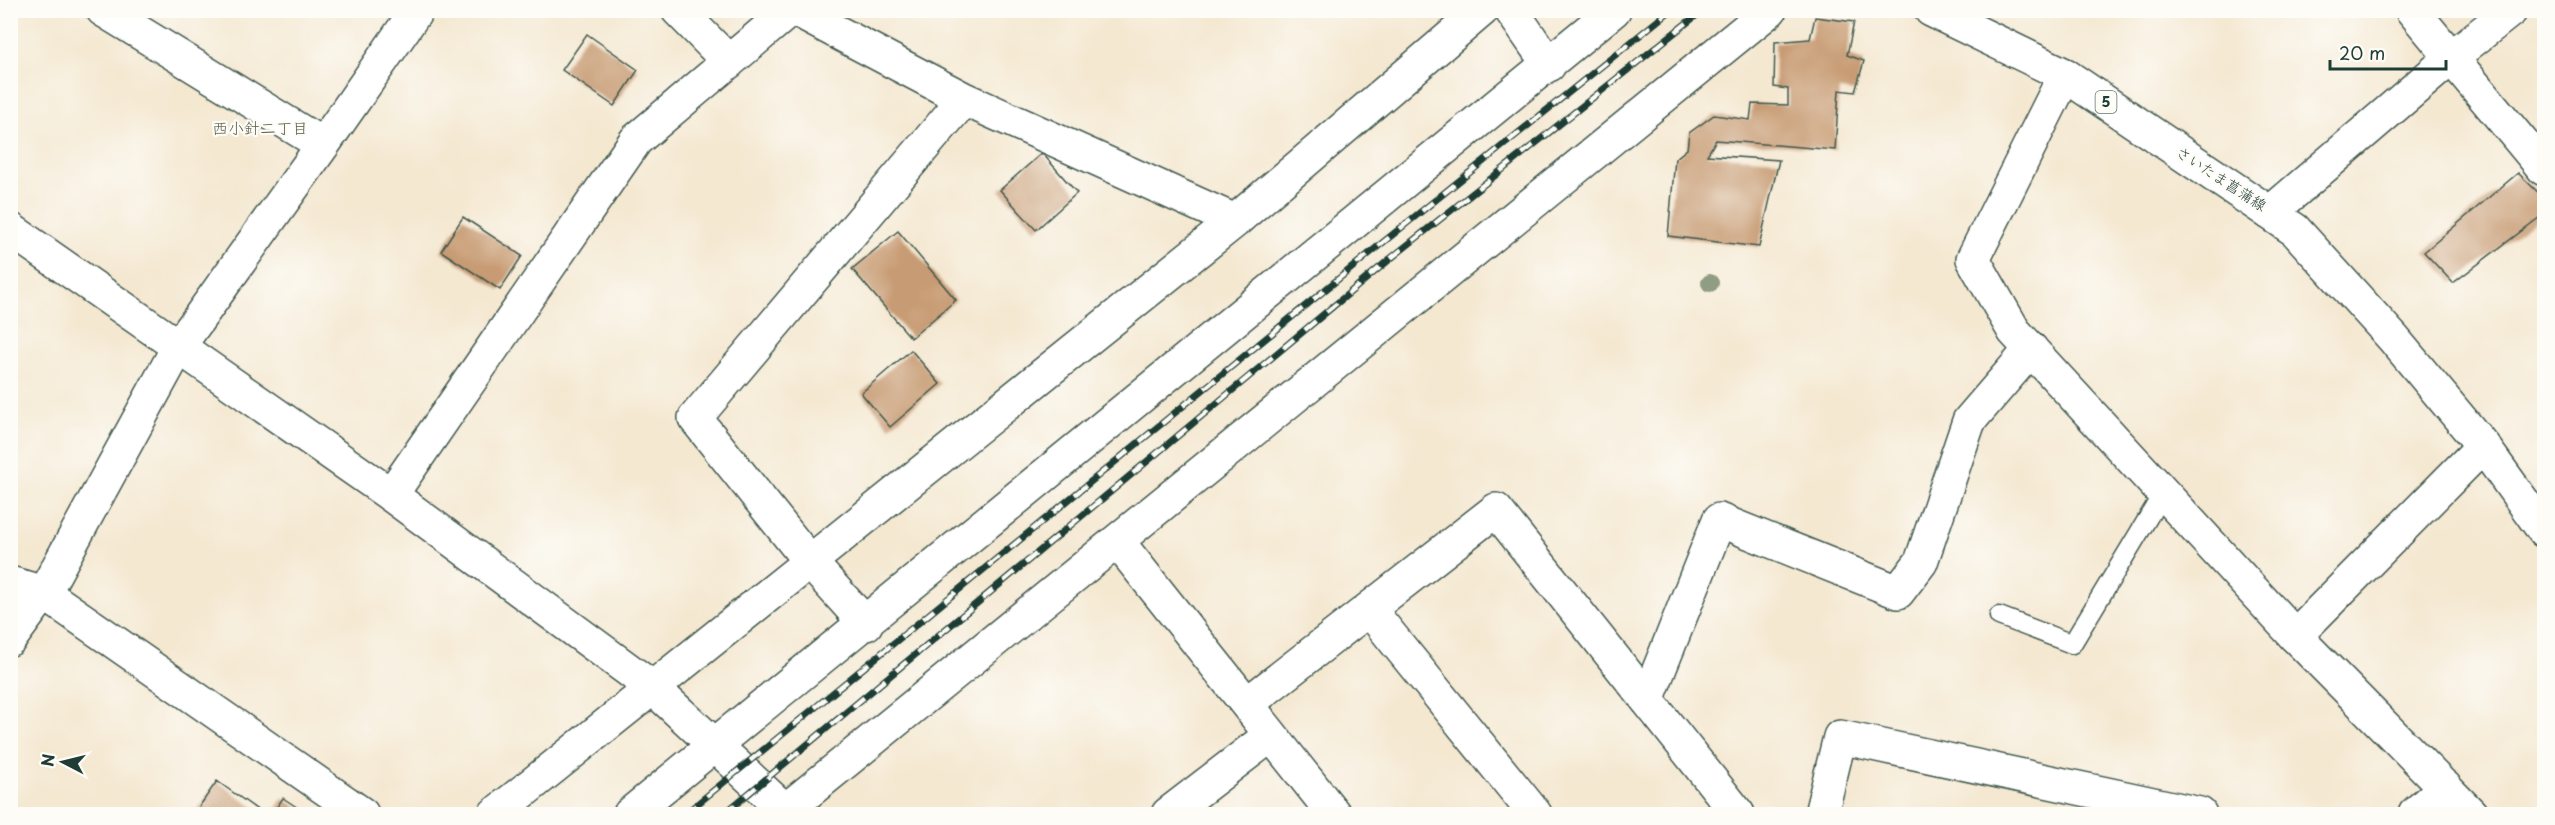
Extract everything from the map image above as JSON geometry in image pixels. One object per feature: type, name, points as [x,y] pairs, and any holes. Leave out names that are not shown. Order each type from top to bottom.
[{"type":"street","points":[[104,10],[323,145]]},
{"type":"street","points":[[10,639],[44,593],[179,346],[417,10]]},
{"type":"street","points":[[678,10],[729,62]]},
{"type":"street","points":[[392,495],[636,140],[790,10]]},
{"type":"street","points":[[795,10],[964,99],[1235,221]]},
{"type":"street","points":[[499,813],[1235,221],[1482,10]]},
{"type":"street","points":[[1511,10],[1549,64]]},
{"type":"street","points":[[630,814],[716,747],[1614,10]]},
{"type":"street","points":[[10,229],[392,495],[653,688],[785,813],[1770,10]]},
{"type":"street","name":"さいたま菖蒲線","points":[[1931,10],[2065,75],[2270,213],[2452,57],[2511,10]]},
{"type":"street","points":[[2412,10],[2544,170]]},
{"type":"street","points":[[2065,75],[1973,259],[2014,330],[2031,349],[2295,636],[2471,814]]},
{"type":"street","points":[[866,624],[810,562],[695,418],[964,99]]},
{"type":"street","points":[[2270,213],[2295,230],[2392,338],[2483,446],[2544,531]]},
{"type":"street","points":[[1647,700],[1719,520],[1898,592],[1921,562],[1969,421],[2031,349]]},
{"type":"street","points":[[2295,636],[2483,446]]},
{"type":"street","points":[[1246,704],[1496,510],[1738,814]]},
{"type":"street","points":[[1118,542],[1334,814]]},
{"type":"street","points":[[10,583],[44,593],[362,814]]},
{"type":"street","points":[[1369,609],[1535,814]]},
{"type":"street","points":[[1168,814],[1271,735]]},
{"type":"street","points":[[1821,814],[1840,737],[2200,814]]},
{"type":"street","points":[[2415,814],[2445,787]]},
{"type":"lane","points":[[1999,616],[2072,644],[2163,492]]},
{"type":"building","points":[[1815,17],[1854,22],[1847,55],[1864,61],[1855,92],[1839,90],[1835,150],[1716,140],[1707,155],[1779,160],[1759,247],[1668,236],[1675,159],[1687,149],[1689,133],[1714,115],[1750,120],[1752,104],[1788,105],[1788,89],[1774,87],[1775,42],[1810,39]]},
{"type":"building","points":[[587,34],[638,70],[614,106],[562,70]]},
{"type":"building","points":[[1042,153],[1077,193],[1036,230],[1000,190]]},
{"type":"building","points":[[2518,173],[2544,198],[2544,214],[2453,283],[2424,252]]},
{"type":"building","points":[[463,217],[522,256],[500,290],[441,251]]},
{"type":"building","points":[[898,231],[956,300],[911,338],[852,269]]},
{"type":"building","points":[[911,350],[940,384],[890,427],[861,393]]},
{"type":"building","points":[[217,781],[263,814],[194,814]]},
{"type":"building","points":[[283,798],[307,814],[272,814]]},
{"type":"railway","points":[[685,814],[1381,244],[1671,10]]},
{"type":"railway","points":[[724,814],[1390,259],[1703,10]]},
{"type":"district","name":"西小針二丁目","points":[[260,128]]}]
